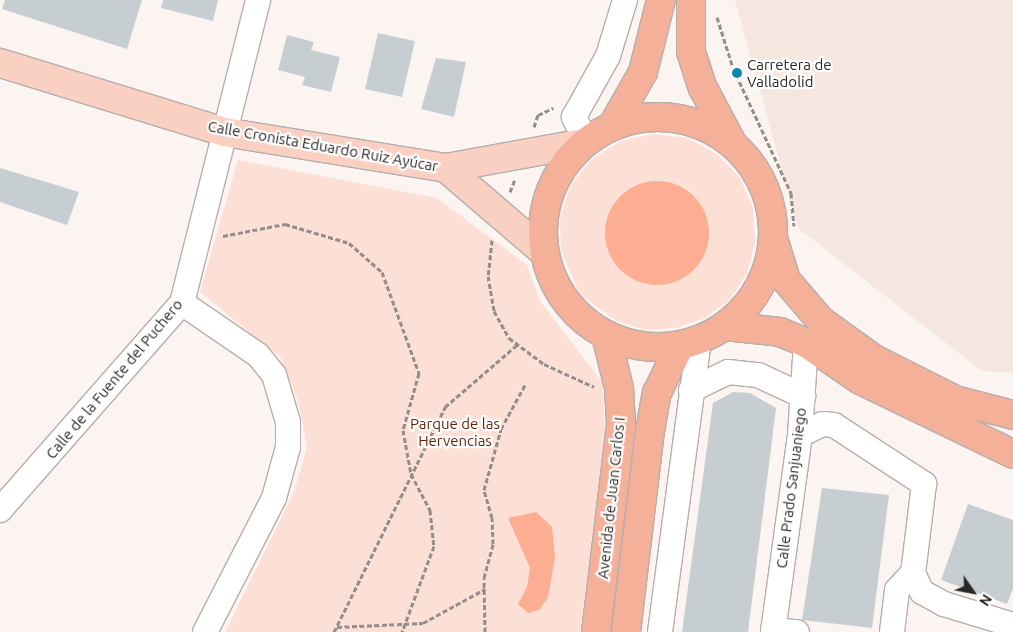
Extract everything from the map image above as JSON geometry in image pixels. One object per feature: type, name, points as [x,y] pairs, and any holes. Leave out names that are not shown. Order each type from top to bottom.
[{"type":"highway","points":[[614,125],[643,72],[661,0]]},
{"type":"highway","points":[[691,0],[691,52],[703,88],[731,141],[759,177],[770,202],[784,236],[786,280],[821,321],[874,359],[955,400],[1013,415]]},
{"type":"highway","points":[[731,141],[695,121],[654,116],[614,125],[585,142],[555,182],[544,213],[545,253],[556,286],[577,314],[606,335],[642,346],[689,343],[725,326],[750,302],[784,236]]},
{"type":"highway","points":[[725,326],[780,332],[806,343],[860,380],[1013,454]]},
{"type":"highway","name":"Avenida de Juan Carlos I","points":[[596,632],[621,425],[620,388],[606,335]]},
{"type":"highway","name":"Avenida de Juan Carlos I","points":[[626,632],[650,431],[657,393],[689,343]]},
{"type":"main road","name":"Calle Cronista Eduardo Ruiz Ayúcar","points":[[0,63],[224,132],[446,168],[527,150],[585,142]]},
{"type":"main road","name":"Calle Cronista Eduardo Ruiz Ayúcar","points":[[446,168],[501,212],[545,253]]},
{"type":"street","name":"Calle de la Fuente del Puchero","points":[[0,510],[182,302],[258,0]]},
{"type":"street","points":[[585,142],[574,117],[608,56],[625,0]]},
{"type":"street","points":[[182,302],[258,355],[274,375],[288,422],[288,447],[274,498],[205,632]]},
{"type":"street","points":[[660,632],[690,390],[689,343]]},
{"type":"street","name":"Calle Prado Sanjuaniego","points":[[773,631],[800,435],[806,343]]},
{"type":"street","points":[[690,390],[728,372],[758,375],[803,396]]},
{"type":"street","points":[[800,435],[823,424],[834,425],[924,484],[913,572],[922,592],[944,604],[1013,624]]},
{"type":"street","points":[[892,632],[897,590],[913,572]]},
{"type":"street","points":[[773,631],[797,632]]},
{"type":"path","points":[[716,12],[734,68],[791,193],[784,236]]},
{"type":"path","points":[[562,104],[538,115],[527,150],[492,236],[488,276],[494,311],[518,344],[581,384],[620,388]]},
{"type":"path","points":[[200,232],[227,236],[285,224],[349,243],[382,272],[419,373],[403,430],[411,474],[430,510],[434,546],[402,632]]},
{"type":"path","points":[[334,632],[445,407],[518,344]]},
{"type":"path","points":[[485,632],[485,589],[493,544],[492,518],[484,490],[501,429],[526,383]]},
{"type":"path","points":[[337,627],[400,627],[405,622],[423,623],[485,589]]},
{"type":"shaded area","points":[[735,0],[1013,0],[1013,373],[982,371],[798,228]]},
{"type":"shaded area","points":[[657,181],[677,185],[694,196],[705,213],[709,233],[705,253],[694,270],[677,281],[657,285],[637,281],[620,270],[609,253],[605,233],[609,213],[620,196],[637,185]]},
{"type":"shaded area","points":[[536,512],[552,527],[555,558],[548,597],[539,610],[528,613],[518,604],[527,587],[530,568],[508,518]]},
{"type":"green space","points":[[653,134],[687,138],[717,154],[740,178],[753,209],[755,243],[747,273],[730,299],[705,318],[676,328],[646,330],[616,321],[580,294],[561,251],[560,217],[571,185],[592,159],[621,141]],"holes":[[[659,180],[703,257],[679,280],[646,284],[618,267],[609,254],[606,221],[625,191]]]},
{"type":"green space","name":"Parque de las Hervencias","points":[[238,160],[437,198],[527,265],[540,301],[602,382],[605,431],[580,632],[225,632],[294,492],[307,447],[298,401],[281,358],[200,292]]},
{"type":"building","points":[[5,0],[142,0],[127,49],[2,9]]},
{"type":"building","points":[[163,0],[218,0],[213,21],[161,8]]},
{"type":"building","points":[[378,33],[415,41],[402,97],[365,89]]},
{"type":"building","points":[[287,35],[314,42],[311,50],[340,57],[331,92],[302,85],[305,77],[278,70]]},
{"type":"building","points":[[436,58],[466,62],[454,117],[421,109]]},
{"type":"building","points":[[0,168],[79,192],[67,225],[0,202]]},
{"type":"building","points":[[733,392],[750,393],[776,408],[748,632],[682,632],[713,403]]},
{"type":"building","points":[[822,488],[889,495],[872,628],[802,620]]},
{"type":"building","points":[[968,504],[1013,520],[1013,589],[1007,604],[941,580]]},
{"type":"place","name":"Carretera de Valladolid","points":[[737,73]]}]
